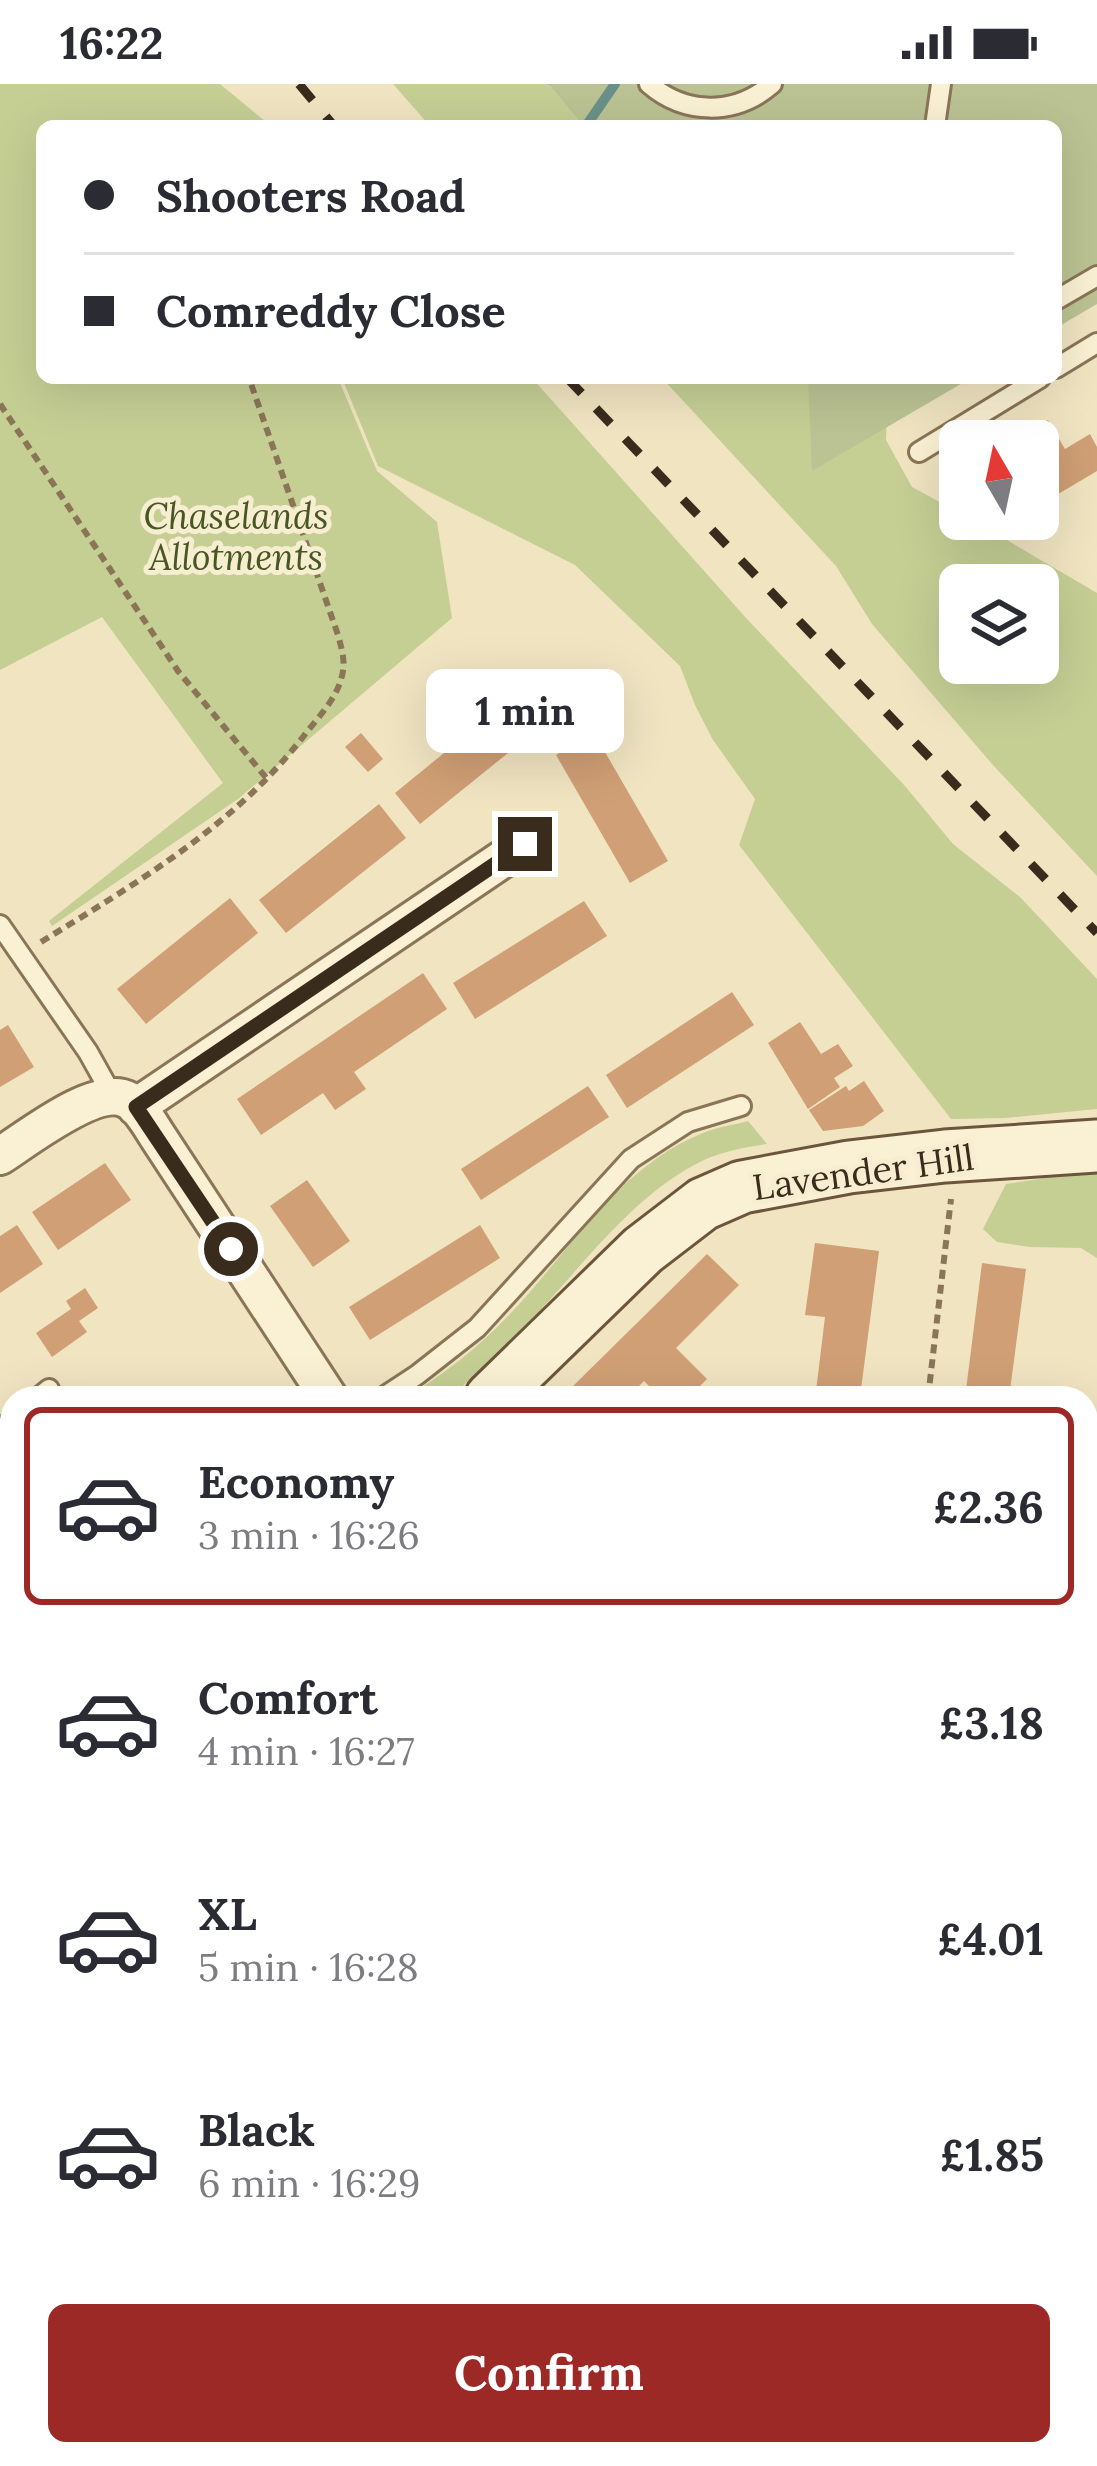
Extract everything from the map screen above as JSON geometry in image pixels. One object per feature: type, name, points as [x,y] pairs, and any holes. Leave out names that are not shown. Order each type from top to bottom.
[{"type":"street","points":[[0,1156],[66,1114],[124,1101],[525,844]]},
{"type":"street","points":[[124,1101],[321,1386]]},
{"type":"street","name":"Lavender Hill","points":[[503,1386],[644,1250],[703,1204],[742,1187],[945,1156],[1075,1147]]},
{"type":"lane","points":[[649,84],[667,100],[724,108],[772,84]]},
{"type":"lane","points":[[936,120],[941,84]]},
{"type":"lane","points":[[1062,296],[1097,276]]},
{"type":"lane","points":[[1062,364],[1097,343]]},
{"type":"lane","points":[[971,420],[1030,384]]},
{"type":"lane","points":[[919,452],[939,440]]},
{"type":"lane","points":[[0,925],[124,1101]]},
{"type":"lane","points":[[400,1386],[477,1328],[631,1160],[688,1122],[741,1106]]},
{"type":"path","points":[[20,955],[124,892],[239,807],[268,780],[333,698],[343,676],[344,659],[251,384]]},
{"type":"path","points":[[0,404],[178,671],[268,780]]},
{"type":"path","points":[[929,1386],[951,1198],[945,1156]]},
{"type":"green space","name":"Chaselands Allotments","points":[[0,84],[220,84],[264,120],[36,120],[36,384],[341,384],[377,471],[437,522],[452,618],[238,799],[52,926],[49,921],[223,783],[102,617],[0,670]]},
{"type":"green space","points":[[393,84],[544,84],[578,120],[425,120]]},
{"type":"green space","points":[[545,84],[1097,84],[1097,304],[1062,324],[1062,120],[578,120]]},
{"type":"green space","points":[[344,384],[537,384],[953,844],[1020,897],[1097,979],[1097,1109],[951,1119],[739,845],[755,799],[713,740],[680,666],[575,565],[378,466]]},
{"type":"green space","points":[[668,384],[888,384],[886,440],[912,487],[939,502],[939,540],[1007,540],[1048,564],[939,564],[939,684],[1059,684],[1059,571],[1097,593],[1097,876],[992,764],[872,624],[836,566]]},
{"type":"green space","points":[[808,384],[961,384],[812,471]]},
{"type":"green space","points":[[748,1121],[767,1144],[719,1154],[678,1175],[630,1213],[523,1329],[463,1386],[423,1386],[496,1328],[619,1189],[672,1148],[703,1133]]},
{"type":"green space","points":[[1097,1173],[1097,1258],[1081,1248],[997,1242],[983,1229],[1006,1184]]},
{"type":"building","points":[[1090,434],[1097,447],[1097,471],[1059,494],[1059,439],[1065,449]]},
{"type":"building","points":[[514,696],[539,728],[420,824],[395,793]]},
{"type":"building","points":[[361,733],[383,759],[368,772],[345,747]]},
{"type":"building","points":[[594,733],[668,861],[630,883],[556,755]]},
{"type":"building","points":[[379,804],[406,838],[286,933],[259,900]]},
{"type":"building","points":[[230,898],[258,933],[146,1024],[117,989]]},
{"type":"building","points":[[584,901],[607,936],[475,1019],[453,983]]},
{"type":"building","points":[[423,973],[447,1009],[354,1072],[366,1089],[335,1110],[323,1093],[261,1135],[237,1099]]},
{"type":"building","points":[[732,992],[754,1025],[627,1108],[606,1075]]},
{"type":"building","points":[[800,1022],[821,1054],[838,1044],[853,1066],[834,1078],[840,1087],[808,1109],[768,1043]]},
{"type":"building","points":[[8,1025],[34,1067],[0,1087],[0,1030]]},
{"type":"building","points":[[864,1081],[884,1111],[863,1126],[823,1131],[809,1110],[846,1086],[849,1091]]},
{"type":"building","points":[[588,1086],[609,1117],[481,1200],[461,1169]]},
{"type":"building","points":[[105,1163],[131,1200],[58,1250],[32,1212]]},
{"type":"building","points":[[307,1180],[350,1241],[313,1267],[270,1206]]},
{"type":"building","points":[[17,1225],[43,1264],[0,1293],[0,1236]]},
{"type":"building","points":[[480,1225],[500,1258],[370,1340],[349,1307]]},
{"type":"building","points":[[815,1243],[879,1251],[861,1386],[817,1386],[825,1317],[805,1315]]},
{"type":"building","points":[[707,1254],[739,1285],[676,1348],[707,1379],[700,1386],[649,1386],[644,1381],[639,1386],[573,1386]]},
{"type":"building","points":[[982,1263],[1026,1269],[1011,1386],[967,1386]]},
{"type":"building","points":[[85,1288],[98,1308],[79,1321],[87,1332],[52,1357],[36,1333],[71,1309],[66,1301]]},
{"type":"waterway","points":[[590,120],[615,84]]},
{"type":"railway","points":[[299,84],[329,120]]},
{"type":"railway","points":[[573,384],[1097,933]]},
{"type":"route","points":[[231,1249],[136,1107],[525,844]]}]
